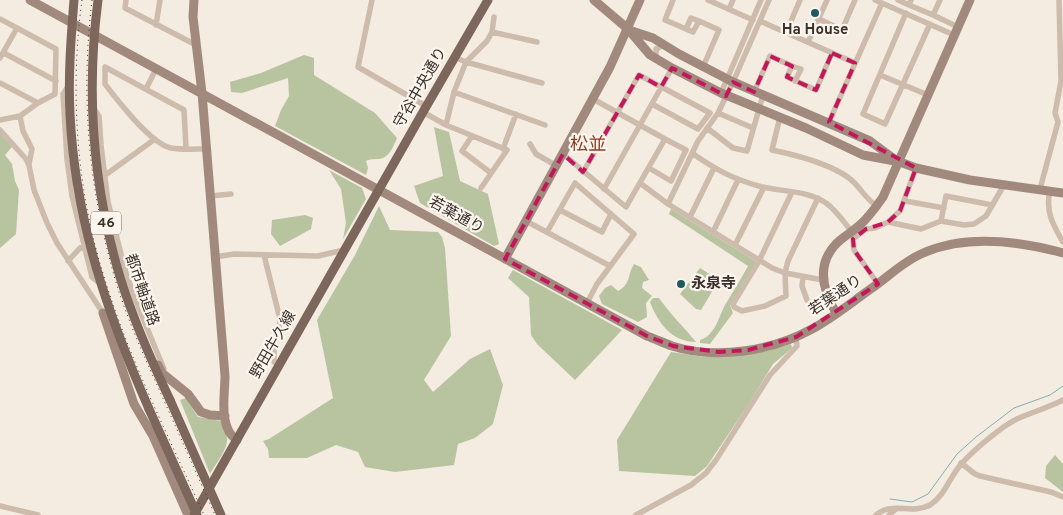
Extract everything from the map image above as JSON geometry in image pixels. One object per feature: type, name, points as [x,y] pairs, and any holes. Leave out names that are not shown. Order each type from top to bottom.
[{"type":"main road","name":"46","points":[[74,0],[70,113],[76,179],[89,242],[113,323],[148,409],[196,515]]},
{"type":"main road","name":"都市軸道路","points":[[98,0],[94,36],[92,106],[97,172],[106,226],[120,279],[141,325],[143,339],[221,515]]},
{"type":"main road","name":"守谷中央通り","points":[[378,190],[488,0]]},
{"type":"main road","name":"野田牛久線","points":[[196,515],[378,190]]},
{"type":"street","name":"若葉通り","points":[[30,0],[647,336],[673,346],[719,352],[748,350],[773,345],[796,337],[817,326],[920,254],[942,246],[968,242],[1009,243],[1063,254]]},
{"type":"street","points":[[126,0],[125,8],[196,45]]},
{"type":"street","points":[[156,25],[160,0]]},
{"type":"street","points":[[194,0],[193,17],[202,93],[225,376],[226,427],[237,440]]},
{"type":"street","points":[[372,0],[358,67],[446,125],[507,150],[481,188]]},
{"type":"street","points":[[594,0],[628,29],[644,48],[672,68],[724,94],[863,155],[900,162],[916,168],[1004,185],[1063,193]]},
{"type":"street","points":[[505,259],[593,99],[628,29],[640,0]]},
{"type":"street","points":[[674,0],[664,20],[693,32],[698,21],[719,30],[703,67]]},
{"type":"street","points":[[708,0],[752,20]]},
{"type":"street","points":[[729,9],[733,0]]},
{"type":"street","points":[[730,81],[761,0]]},
{"type":"street","points":[[668,204],[692,153],[718,112],[724,94],[769,0]]},
{"type":"street","points":[[786,33],[800,0]]},
{"type":"street","points":[[808,42],[827,0]]},
{"type":"street","points":[[818,19],[842,30],[856,0]]},
{"type":"street","points":[[875,0],[930,24],[956,31]]},
{"type":"street","points":[[898,0],[910,2],[956,31]]},
{"type":"street","points":[[933,15],[940,0]]},
{"type":"street","points":[[836,313],[829,301],[823,280],[825,261],[837,243],[852,232],[877,206],[888,188],[970,0]]},
{"type":"street","points":[[1040,189],[1058,122],[1055,113],[1061,81],[1059,0]]},
{"type":"street","points":[[829,122],[882,3]]},
{"type":"street","points":[[906,13],[863,114],[885,124],[930,24]]},
{"type":"street","points":[[446,125],[454,92],[466,62],[487,41],[492,32],[494,17]]},
{"type":"street","points":[[0,19],[56,49],[55,94],[20,116],[0,120]]},
{"type":"street","points":[[760,21],[855,63]]},
{"type":"street","points":[[0,58],[17,28]]},
{"type":"street","points":[[628,29],[649,38],[654,38],[663,45],[730,81],[870,141],[900,162]]},
{"type":"street","points":[[492,32],[538,42]]},
{"type":"street","points":[[656,58],[656,49],[663,45]]},
{"type":"street","points":[[4,53],[56,81]]},
{"type":"street","points":[[754,92],[770,56],[792,66],[787,77],[816,90],[832,53]]},
{"type":"street","points":[[454,57],[542,83]]},
{"type":"street","points":[[186,148],[184,110],[105,67],[105,84],[155,139],[171,148],[206,149]]},
{"type":"street","points":[[604,189],[672,68]]},
{"type":"street","points":[[146,89],[156,69]]},
{"type":"street","points":[[583,172],[639,75],[710,113],[698,129],[652,104]]},
{"type":"street","points":[[880,75],[928,95]]},
{"type":"street","points":[[0,83],[38,103]]},
{"type":"street","points":[[70,83],[63,94],[66,150],[72,196],[92,277],[100,284]]},
{"type":"street","points":[[454,92],[545,125]]},
{"type":"street","points":[[707,128],[732,148],[747,151],[763,96]]},
{"type":"street","points":[[593,99],[686,150],[671,180],[649,168]]},
{"type":"street","points":[[92,106],[99,116],[108,202],[141,325],[164,368],[160,375],[180,386],[201,412],[225,416]]},
{"type":"street","points":[[718,112],[753,128]]},
{"type":"street","points":[[503,149],[516,114]]},
{"type":"street","points":[[20,116],[23,131],[32,149],[29,165],[32,184],[50,230],[68,261],[103,313],[134,404],[153,436],[188,515]]},
{"type":"street","points":[[780,117],[772,150],[802,157],[844,175],[856,184],[870,202],[877,206]]},
{"type":"street","points":[[0,130],[22,154],[29,165]]},
{"type":"street","points":[[472,136],[462,152],[492,173]]},
{"type":"street","points":[[104,176],[155,139]]},
{"type":"street","points":[[563,154],[626,208],[665,139]]},
{"type":"street","points":[[530,144],[536,154],[557,166]]},
{"type":"street","points":[[692,153],[714,168],[738,180],[818,198],[834,210],[852,232]]},
{"type":"street","points":[[690,217],[714,168]]},
{"type":"street","points":[[878,284],[854,250],[853,239],[866,228],[875,228],[888,222],[900,211],[916,168]]},
{"type":"street","points":[[714,232],[738,180]]},
{"type":"street","points":[[547,232],[575,183],[634,234],[597,284],[587,303]]},
{"type":"street","points":[[640,183],[668,204],[759,261],[785,273],[823,280]]},
{"type":"street","points":[[888,222],[921,229],[941,221],[964,225],[974,224],[986,216],[1004,185]]},
{"type":"street","points":[[735,246],[764,187]]},
{"type":"street","points":[[1050,191],[1047,202],[1049,215],[1063,242]]},
{"type":"street","points":[[792,192],[759,261],[733,304],[734,307],[742,311],[765,306],[786,296],[785,273],[788,261],[818,198]]},
{"type":"street","points":[[210,196],[231,194]]},
{"type":"street","points":[[941,221],[946,196],[992,205]]},
{"type":"street","points":[[905,200],[944,208]]},
{"type":"street","points":[[560,210],[602,232],[611,214]]},
{"type":"street","points":[[526,221],[610,266]]},
{"type":"street","points":[[68,261],[80,248],[84,247]]},
{"type":"street","points":[[215,257],[234,254],[318,256],[344,250]]},
{"type":"street","points":[[264,255],[280,319],[279,331],[274,344],[274,362],[279,365]]},
{"type":"street","points":[[803,277],[802,286],[807,300]]},
{"type":"street","points":[[636,515],[691,485],[706,473],[770,375],[798,346],[796,337]]},
{"type":"street","points":[[169,397],[171,388],[180,386]]},
{"type":"street","points":[[876,515],[886,509],[910,511],[918,510],[931,504],[938,499],[961,463],[1009,423],[1063,400]]},
{"type":"street","points":[[961,463],[980,476],[1051,492],[1063,497]]},
{"type":"street","points":[[0,506],[38,515]]},
{"type":"street","points":[[889,515],[896,509]]},
{"type":"highlighted area","points":[[832,53],[855,63],[829,122],[916,168],[900,211],[888,222],[866,229],[853,239],[854,250],[878,284],[796,337],[748,350],[719,352],[673,346],[647,336],[505,259],[563,154],[583,172],[639,75],[661,87],[672,68],[726,96],[733,82],[754,92],[770,56],[792,66],[787,77],[816,90]]},
{"type":"green space","points":[[304,55],[314,58],[314,75],[375,113],[397,138],[386,156],[381,159],[366,161],[368,168],[366,175],[275,126],[289,96],[288,78],[242,93],[231,92],[230,82],[261,73]]},
{"type":"green space","points":[[434,127],[449,132],[460,181],[488,194],[499,244],[494,246],[420,203],[414,186],[443,176]]},
{"type":"green space","points":[[0,133],[12,147],[5,155],[12,164],[15,181],[19,190],[16,234],[0,248]]},
{"type":"green space","points":[[329,170],[362,188],[366,199],[343,239],[346,223],[341,189]]},
{"type":"green space","points":[[379,206],[390,230],[438,232],[442,237],[445,248],[451,336],[424,380],[433,392],[470,359],[490,349],[503,385],[493,424],[475,438],[458,444],[454,465],[395,472],[365,467],[358,452],[336,445],[307,458],[269,458],[268,449],[263,441],[333,398],[317,320],[355,255]]},
{"type":"green space","points":[[671,209],[757,262],[730,305],[733,313],[710,344],[700,343],[700,340],[713,330],[748,266],[669,214]]},
{"type":"green space","points":[[305,215],[313,218],[311,229],[280,246],[271,234],[272,220]]},
{"type":"green space","points":[[634,264],[641,267],[649,280],[643,282],[642,288],[652,296],[646,303],[647,317],[638,322],[602,304],[599,296],[605,288],[611,285],[618,291],[625,286]]},
{"type":"green space","points":[[700,268],[719,280],[701,310],[696,309],[680,294]]},
{"type":"green space","points":[[513,270],[622,330],[575,380],[537,344],[531,335],[529,297],[508,278]]},
{"type":"green space","points":[[653,298],[659,298],[696,342],[680,339],[667,330],[653,310],[650,302]]},
{"type":"green space","points":[[791,344],[792,348],[773,364],[707,466],[695,476],[619,471],[617,440],[671,352],[705,357],[767,351]]},
{"type":"green space","points":[[186,398],[198,417],[221,421],[226,433],[226,446],[210,474],[180,400]]},
{"type":"green space","points":[[1055,455],[1063,464],[1063,492],[1045,478],[1046,466]]},
{"type":"waterway","points":[[890,499],[912,502],[928,494],[957,454],[976,437],[1014,408],[1050,395],[1063,386]]},
{"type":"railway","points":[[82,0],[78,33],[76,102],[81,171],[93,238],[123,333],[162,425],[204,515]]},
{"type":"railway","points":[[92,0],[88,38],[87,111],[94,184],[100,220],[119,292],[132,328],[215,515]]},
{"type":"place","name":"Ha House","points":[[815,13]]},
{"type":"place","name":"永泉寺","points":[[681,284]]},
{"type":"district","name":"松並","points":[[588,145]]}]
